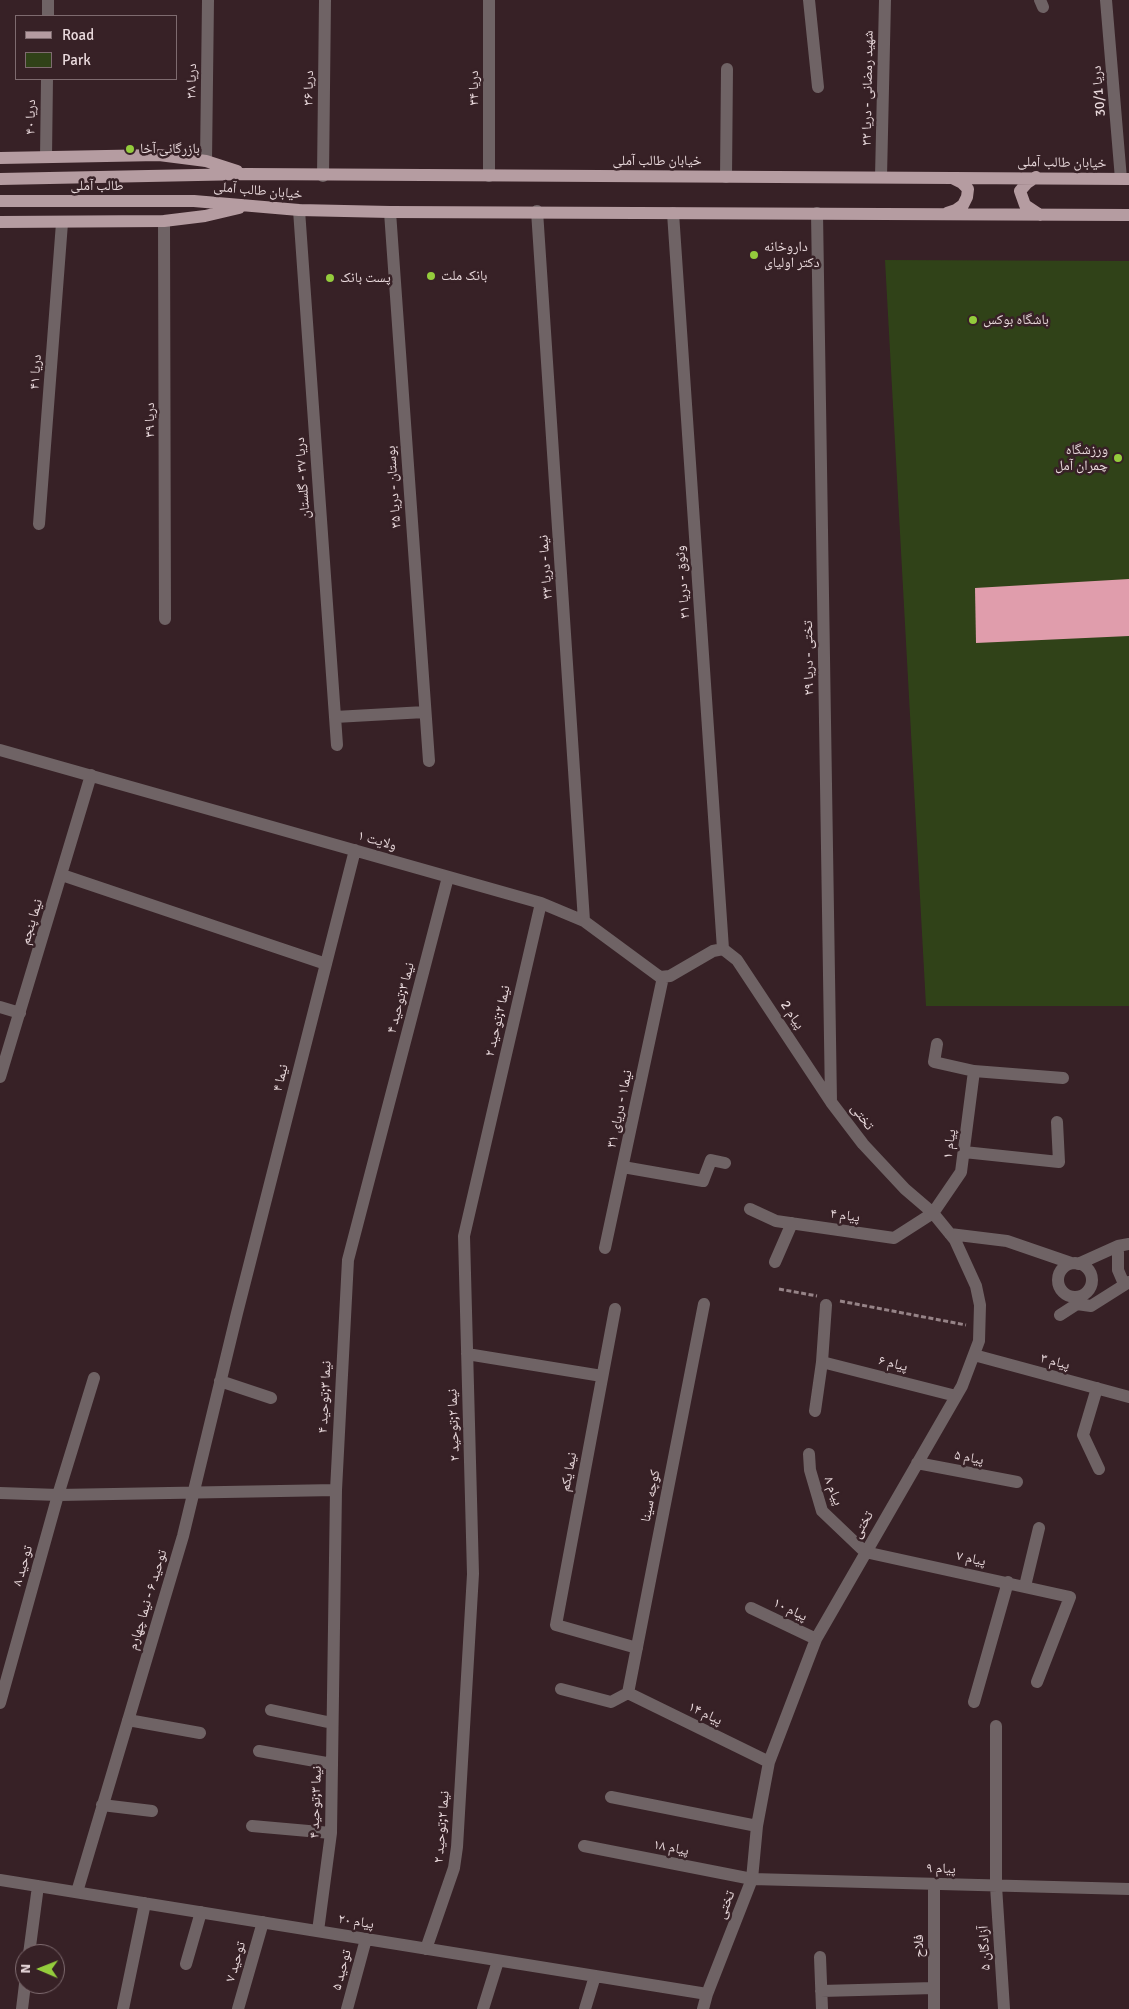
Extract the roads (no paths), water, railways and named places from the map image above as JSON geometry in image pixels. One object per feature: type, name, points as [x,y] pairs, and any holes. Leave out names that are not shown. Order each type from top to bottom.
[{"type":"main road","points":[[0,158],[159,155],[206,161],[247,174]]},
{"type":"main road","name":"خیابان طالب آملی","points":[[185,176],[247,174],[323,176],[1036,177],[1125,179]]},
{"type":"main road","name":"طالب آملی","points":[[0,179],[185,176]]},
{"type":"main road","points":[[1036,177],[1020,191],[1025,205],[1040,215]]},
{"type":"main road","points":[[942,214],[956,210],[963,205],[967,197],[968,189],[962,183],[952,178]]},
{"type":"main road","name":"خیابان طالب آملی","points":[[194,200],[299,210],[390,212],[537,211],[1129,215]]},
{"type":"main road","name":"طالب آملی","points":[[0,201],[194,200]]},
{"type":"main road","points":[[0,222],[164,221],[205,216],[250,206]]},
{"type":"street","points":[[48,0],[48,15]]},
{"type":"street","name":"دریا ۳۸","points":[[206,161],[208,0]]},
{"type":"street","name":"دریا ۳۶","points":[[323,176],[325,0]]},
{"type":"street","name":"دریا ۳۴","points":[[488,176],[490,0]]},
{"type":"street","points":[[809,0],[818,87]]},
{"type":"street","name":"شهید رمضانی - دریا ۳۲","points":[[881,177],[885,0]]},
{"type":"street","name":"دریا 30/1","points":[[1106,0],[1125,179]]},
{"type":"street","points":[[726,177],[728,69]]},
{"type":"street","name":"دریا ۴۰","points":[[46,157],[47,80]]},
{"type":"street","name":"دریا ۳۷ - گلستان","points":[[299,210],[337,745]]},
{"type":"street","name":"نیما - دریا ۳۳","points":[[537,211],[584,921]]},
{"type":"street","name":"بوستان - دریا ۳۵","points":[[390,212],[429,761]]},
{"type":"street","name":"وثوق - دریا ۳۱","points":[[673,213],[723,949]]},
{"type":"street","name":"تختی - دریا ۲۹","points":[[816,213],[831,1102]]},
{"type":"street","name":"دریا ۳۹","points":[[164,221],[165,619]]},
{"type":"street","name":"دریا ۴۱","points":[[39,524],[62,223]]},
{"type":"street","points":[[335,717],[425,712]]},
{"type":"street","name":"ولایت ۱","points":[[0,750],[541,903],[584,921],[656,976],[663,978]]},
{"type":"street","name":"نیما پنجم","points":[[0,1077],[91,775]]},
{"type":"street","name":"نیما ۴","points":[[237,1313],[355,850]]},
{"type":"street","points":[[62,875],[326,964]]},
{"type":"street","name":"نیما ۳;توحید ۴","points":[[318,1931],[331,1833],[336,1490],[348,1260],[448,877]]},
{"type":"street","name":"نیما ۲;توحید ۲","points":[[426,1949],[454,1868],[457,1847],[473,1574],[464,1236],[541,903]]},
{"type":"street","points":[[663,978],[713,952],[723,949]]},
{"type":"street","name":"پیام 2","points":[[723,949],[737,960],[831,1102]]},
{"type":"street","name":"نیما۱ - دریای ۳۱","points":[[605,1248],[663,978]]},
{"type":"street","points":[[0,1007],[20,1013]]},
{"type":"street","points":[[937,1044],[934,1062],[974,1071],[1064,1078]]},
{"type":"street","name":"پیام ۱","points":[[933,1214],[961,1172],[974,1071]]},
{"type":"street","name":"تختی","points":[[703,2009],[707,1994],[752,1879],[756,1826],[769,1762],[816,1639],[956,1396],[979,1341],[980,1305],[976,1286],[970,1270],[950,1234],[933,1214],[879,1162],[831,1102]]},
{"type":"street","points":[[964,1152],[1059,1162],[1057,1122]]},
{"type":"street","points":[[623,1167],[703,1181],[711,1160],[725,1163]]},
{"type":"street","name":"پیام ۴","points":[[750,1209],[776,1221],[894,1238],[933,1214]]},
{"type":"street","points":[[775,1262],[792,1223]]},
{"type":"street","points":[[950,1234],[1007,1241],[1087,1266],[1093,1279],[1088,1292],[1060,1315]]},
{"type":"street","points":[[1124,1245],[1118,1270],[1126,1283],[1091,1306],[1076,1301],[1063,1293],[1057,1281],[1061,1268],[1124,1245]]},
{"type":"street","points":[[815,1412],[822,1362],[826,1301]]},
{"type":"street","name":"کوچه سینا","points":[[628,1693],[704,1304]]},
{"type":"street","points":[[467,1354],[602,1376],[615,1309]]},
{"type":"street","name":"توحید ۶ - نیما چهارم","points":[[77,1892],[183,1536],[237,1313]]},
{"type":"street","name":"پيام ۳","points":[[974,1355],[1129,1397]]},
{"type":"street","name":"پیام ۶","points":[[822,1362],[956,1396]]},
{"type":"street","name":"نیما یکم","points":[[602,1376],[556,1624],[637,1648]]},
{"type":"street","name":"توحید ۸","points":[[0,1703],[58,1495],[94,1378]]},
{"type":"street","points":[[220,1381],[271,1398]]},
{"type":"street","points":[[1097,1388],[1082,1435],[1098,1469]]},
{"type":"street","name":"پیام ۸","points":[[809,1454],[810,1470],[822,1511],[865,1552]]},
{"type":"street","name":"پیام ۵","points":[[917,1463],[1016,1482]]},
{"type":"street","points":[[0,1493],[58,1495],[336,1490]]},
{"type":"street","points":[[1025,1586],[1039,1528]]},
{"type":"street","name":"پیام ۷","points":[[865,1552],[1070,1597],[1037,1682]]},
{"type":"street","points":[[974,1702],[1008,1582]]},
{"type":"street","name":"پیام ۱۰","points":[[751,1608],[816,1639]]},
{"type":"street","points":[[561,1689],[611,1702],[628,1693]]},
{"type":"street","name":"پیام ۱۴","points":[[628,1693],[769,1762]]},
{"type":"street","points":[[271,1710],[332,1723]]},
{"type":"street","points":[[128,1720],[200,1733]]},
{"type":"street","name":"آزادگان ۵","points":[[996,1726],[996,1886],[1004,2009]]},
{"type":"street","points":[[259,1751],[332,1764]]},
{"type":"street","points":[[611,1797],[756,1826]]},
{"type":"street","points":[[102,1805],[152,1811]]},
{"type":"street","points":[[252,1826],[331,1833]]},
{"type":"street","name":"پیام ۱۸","points":[[584,1846],[752,1879]]},
{"type":"street","name":"پیام ۹","points":[[752,1879],[1129,1889]]},
{"type":"street","name":"پیام ۲۰","points":[[0,1880],[707,1994]]},
{"type":"street","name":"فلاح","points":[[934,1884],[934,2009]]},
{"type":"street","points":[[30,1944],[38,1886]]},
{"type":"street","points":[[123,2009],[145,1903]]},
{"type":"street","points":[[186,1964],[200,1912]]},
{"type":"street","name":"توحید ۷","points":[[238,2009],[263,1922]]},
{"type":"street","name":"توحید ۵","points":[[346,2009],[366,1939]]},
{"type":"street","points":[[820,1957],[822,2009]]},
{"type":"street","points":[[483,2009],[498,1960]]},
{"type":"street","points":[[584,2009],[595,1976]]},
{"type":"street","points":[[821,1991],[934,1988]]},
{"type":"street","points":[[22,2009],[24,1994]]},
{"type":"place","name":"بازرگانی آخا","points":[[130,149]]},
{"type":"place","name":"داروخانه دکتر اولیای","points":[[754,255]]},
{"type":"place","name":"بانک ملت","points":[[431,276]]},
{"type":"place","name":"پست بانک","points":[[330,278]]},
{"type":"place","name":"باشگاه‌ بوکس","points":[[973,320]]},
{"type":"place","name":"ورزشگاه چمران آمل","points":[[1118,458]]}]
